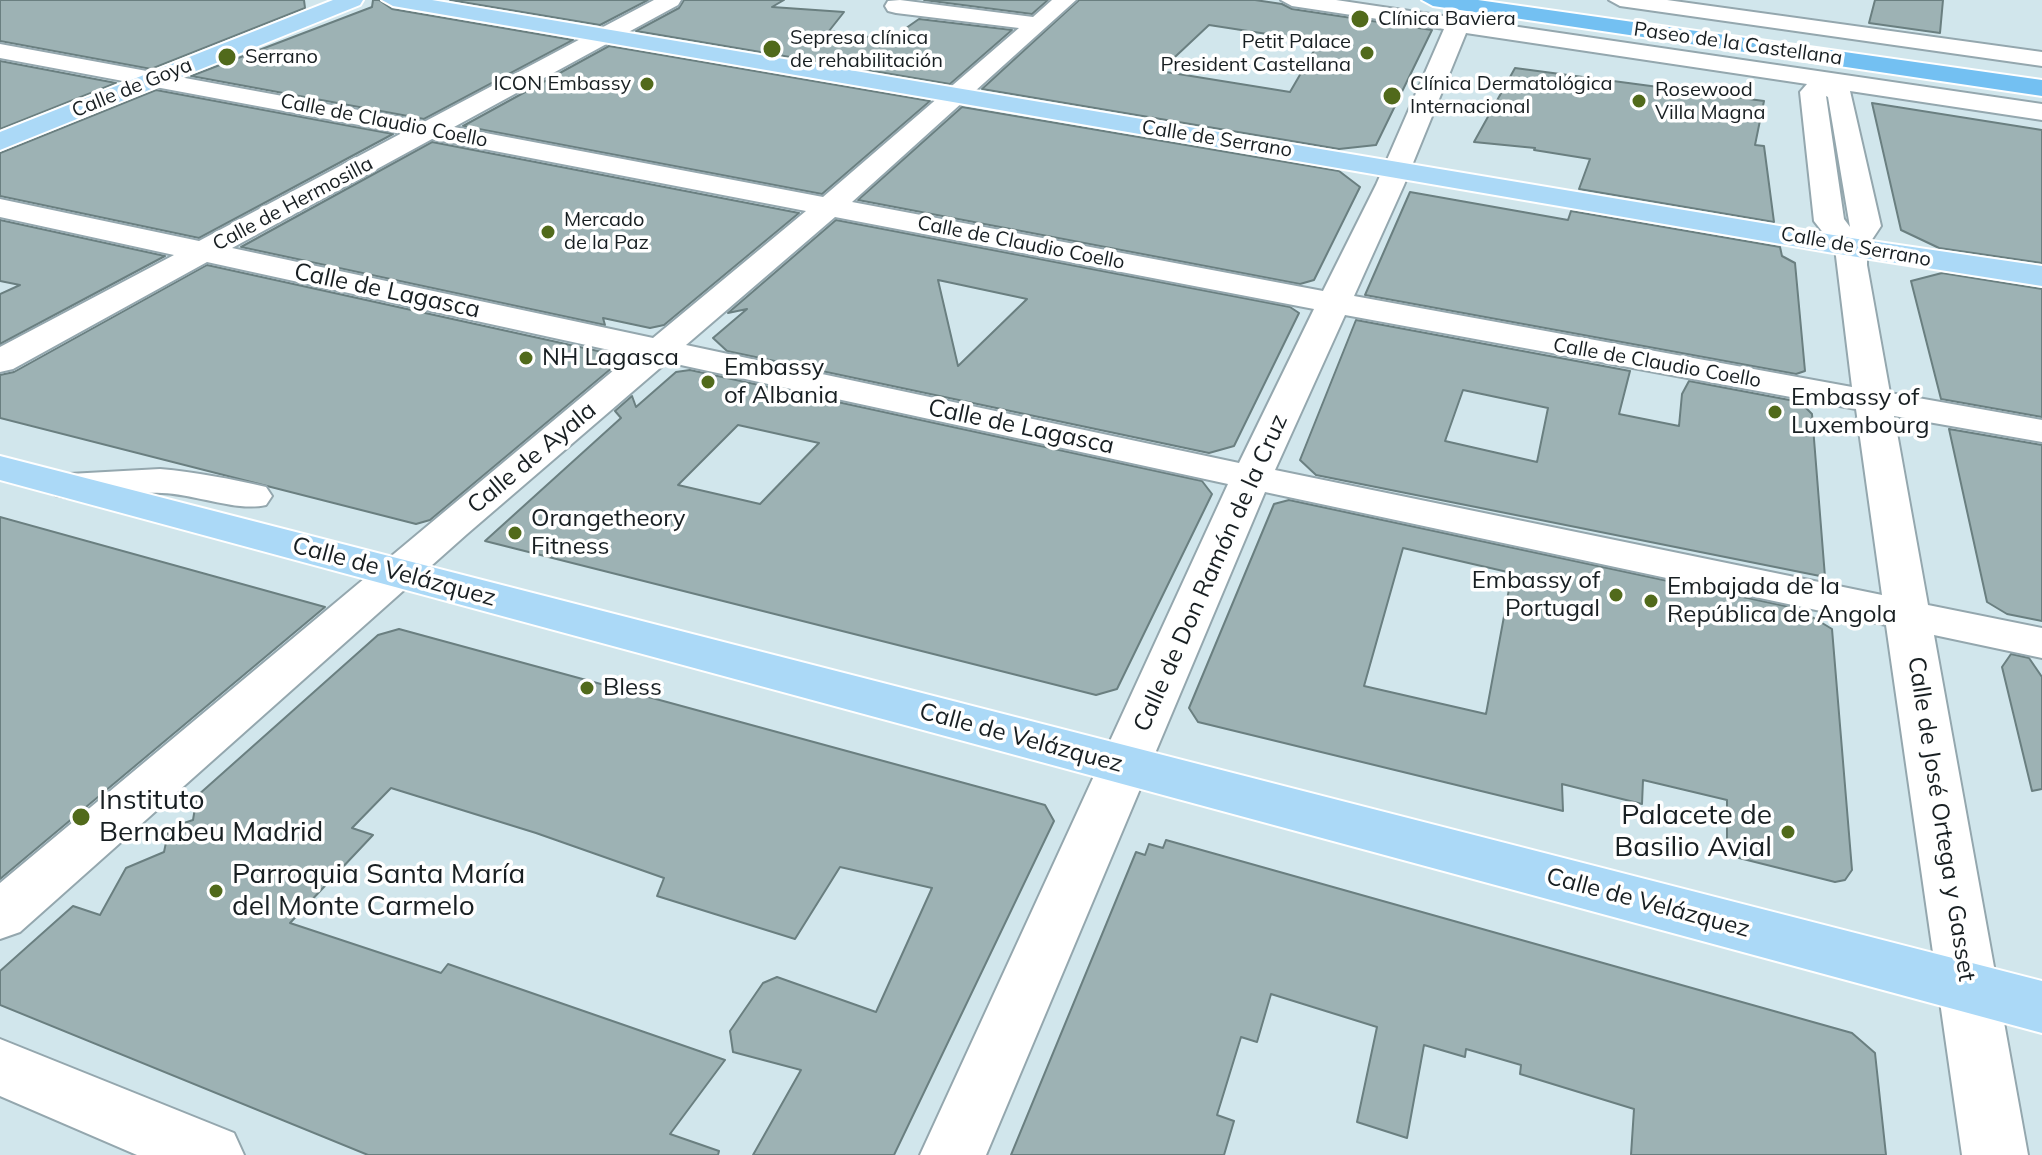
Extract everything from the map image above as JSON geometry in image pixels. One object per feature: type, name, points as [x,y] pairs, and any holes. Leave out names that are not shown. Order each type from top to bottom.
[{"type":"highway","name":"Paseo de la Castellana","points":[[1433,0],[1469,8],[2042,80]]},
{"type":"highway","name":"Paseo de la Castellana","points":[[1822,54],[2042,88]]},
{"type":"main road","name":"Calle de Goya","points":[[0,142],[352,0]]},
{"type":"main road","name":"Calle de Serrano","points":[[393,0],[1396,169],[1852,262],[2042,276]]},
{"type":"main road","name":"Calle de Velázquez","points":[[0,468],[2042,1007]]},
{"type":"street","name":"Calle de Hermosilla","points":[[0,361],[670,0]]},
{"type":"street","name":"Calle de Ayala","points":[[0,916],[397,573],[830,206],[1065,0]]},
{"type":"street","name":"Paseo de la Castellana","points":[[1292,0],[1469,8],[1497,44],[1718,65],[1822,54],[2042,59]]},
{"type":"street","name":"Paseo de la Castellana","points":[[1327,0],[1435,16],[1469,8]]},
{"type":"street","name":"Paseo de la Castellana","points":[[1620,0],[2042,112]]},
{"type":"street","points":[[1809,3],[1822,54],[1829,118]]},
{"type":"street","points":[[896,6],[1037,24]]},
{"type":"street","name":"Calle de Don Ramón de la Cruz","points":[[953,1155],[1252,476],[1469,8]]},
{"type":"street","name":"Calle de Claudio Coello","points":[[0,51],[1334,303],[2042,431]]},
{"type":"street","name":"Calle de José Ortega y Gasset","points":[[1822,54],[1813,92],[1828,155],[1829,221],[1852,262],[1995,1155]]},
{"type":"street","name":"Calle de José Ortega y Gasset","points":[[1822,54],[1840,95],[1866,226],[1852,262]]},
{"type":"street","points":[[1718,65],[1757,87]]},
{"type":"street","name":"Calle de Lagasca","points":[[0,208],[2042,643]]},
{"type":"street","points":[[1852,262],[1887,299],[1892,326]]},
{"type":"street","points":[[69,486],[160,481],[198,484],[252,496]]},
{"type":"street","points":[[0,1067],[134,1142],[211,1155]]},
{"type":"building","points":[[0,0],[304,0],[305,8],[151,69],[0,41]]},
{"type":"building","points":[[373,0],[379,0],[392,9],[573,40],[424,119],[191,76],[372,7]]},
{"type":"building","points":[[450,0],[648,0],[600,25]]},
{"type":"building","points":[[684,0],[784,0],[772,7],[844,12],[829,31],[889,40],[919,19],[1012,30],[950,84],[636,31],[679,8]]},
{"type":"building","points":[[924,0],[1048,0],[1032,14]]},
{"type":"building","points":[[1079,0],[1255,0],[1282,4],[1292,9],[1432,30],[1376,145],[1339,149],[982,89]],"holes":[[[1209,25],[1319,42],[1290,92],[1160,71]]]},
{"type":"building","points":[[1875,0],[1943,0],[1940,33],[1869,23]]},
{"type":"building","points":[[609,46],[930,101],[822,194],[463,126]]},
{"type":"building","points":[[0,61],[116,83],[0,129]]},
{"type":"building","points":[[1515,68],[1764,101],[1755,145],[1764,146],[1774,222],[1579,189],[1590,159],[1535,148],[1474,142]]},
{"type":"building","points":[[156,90],[393,134],[199,238],[0,196],[0,153]]},
{"type":"building","points":[[1872,103],[2042,130],[2042,263],[1939,248],[1901,230]]},
{"type":"building","points":[[962,107],[1339,171],[1360,187],[1314,280],[1300,284],[858,200]]},
{"type":"building","points":[[432,142],[799,213],[664,325],[650,328],[603,318],[605,325],[241,247]]},
{"type":"building","points":[[1410,192],[1568,220],[1571,211],[1780,247],[1782,256],[1795,263],[1805,371],[1796,374],[1365,295]]},
{"type":"building","points":[[0,220],[165,256],[0,344],[0,294],[20,285],[0,281]]},
{"type":"building","points":[[836,220],[1290,307],[1299,313],[1234,446],[1209,453],[727,351],[713,338],[747,309],[728,313]],"holes":[[[938,280],[1027,299],[958,366]]]},
{"type":"building","points":[[207,265],[616,355],[619,362],[430,520],[416,524],[0,418],[0,375],[14,372]]},
{"type":"building","points":[[1942,273],[2042,289],[2042,417],[1941,399],[1911,281]]},
{"type":"building","points":[[1356,320],[1630,371],[1619,414],[1679,426],[1682,394],[1689,381],[1800,402],[1812,414],[1825,577],[1316,475],[1300,460]],"holes":[[[1463,390],[1548,408],[1537,462],[1445,441]]]},
{"type":"building","points":[[690,370],[1202,481],[1212,494],[1117,689],[1096,695],[485,541],[621,418],[615,411],[632,396],[636,407],[676,372]],"holes":[[[738,425],[819,443],[760,504],[678,485]]]},
{"type":"building","points":[[1949,429],[2042,445],[2042,621],[2007,614],[1987,602]]},
{"type":"building","points":[[1289,500],[1799,609],[1832,629],[1852,870],[1845,880],[1835,882],[1727,855],[1727,800],[1643,780],[1642,804],[1562,784],[1563,811],[1198,722],[1189,708],[1274,504]],"holes":[[[1403,548],[1512,573],[1486,714],[1364,686]]]},
{"type":"building","points":[[0,517],[325,607],[0,879]]},
{"type":"building","points":[[399,629],[1045,805],[1054,821],[894,1155],[753,1155],[801,1070],[733,1052],[730,1031],[763,983],[777,977],[876,1012],[932,888],[840,867],[795,939],[657,896],[664,878],[536,833],[391,788],[352,828],[373,835],[290,923],[441,973],[448,964],[725,1060],[670,1134],[719,1151],[718,1155],[368,1155],[0,1005],[0,971],[73,906],[100,915],[126,868],[164,852],[169,828],[193,820],[197,796],[378,635]]},
{"type":"building","points":[[2011,654],[2029,658],[2042,677],[2042,789],[2032,791],[2002,667]]},
{"type":"building","points":[[1166,840],[1852,1033],[1875,1053],[1886,1155],[1631,1155],[1634,1109],[1520,1074],[1521,1065],[1466,1049],[1465,1057],[1424,1045],[1407,1138],[1357,1122],[1377,1027],[1271,994],[1257,1042],[1241,1037],[1217,1115],[1234,1121],[1224,1155],[1011,1155],[1136,852],[1145,855],[1149,844],[1163,848]]},
{"type":"tunnel","points":[[1837,163],[1840,187]]},
{"type":"place","name":"Clínica Baviera","points":[[1360,19]]},
{"type":"place","name":"Sepresa clínica de rehabilitación","points":[[772,49]]},
{"type":"place","name":"Petit Palace President Castellana","points":[[1367,53]]},
{"type":"place","name":"Serrano","points":[[227,57]]},
{"type":"place","name":"ICON Embassy","points":[[647,84]]},
{"type":"place","name":"Clínica Dermatológica Internacional","points":[[1392,96]]},
{"type":"place","name":"Rosewood Villa Magna","points":[[1639,101]]},
{"type":"place","name":"Mercado de la Paz","points":[[548,232]]},
{"type":"place","name":"NH Lagasca","points":[[526,358]]},
{"type":"place","name":"Embassy of Albania","points":[[708,382]]},
{"type":"place","name":"Embassy of Luxembourg","points":[[1775,412]]},
{"type":"place","name":"Orangetheory Fitness","points":[[515,533]]},
{"type":"place","name":"Embassy of Portugal","points":[[1616,595]]},
{"type":"place","name":"Embajada de la República de Angola","points":[[1651,601]]},
{"type":"place","name":"Bless","points":[[587,688]]},
{"type":"place","name":"Instituto Bernabeu Madrid","points":[[81,817]]},
{"type":"place","name":"Palacete de Basilio Avial","points":[[1788,832]]},
{"type":"place","name":"Parroquia Santa María del Monte Carmelo","points":[[216,891]]}]
